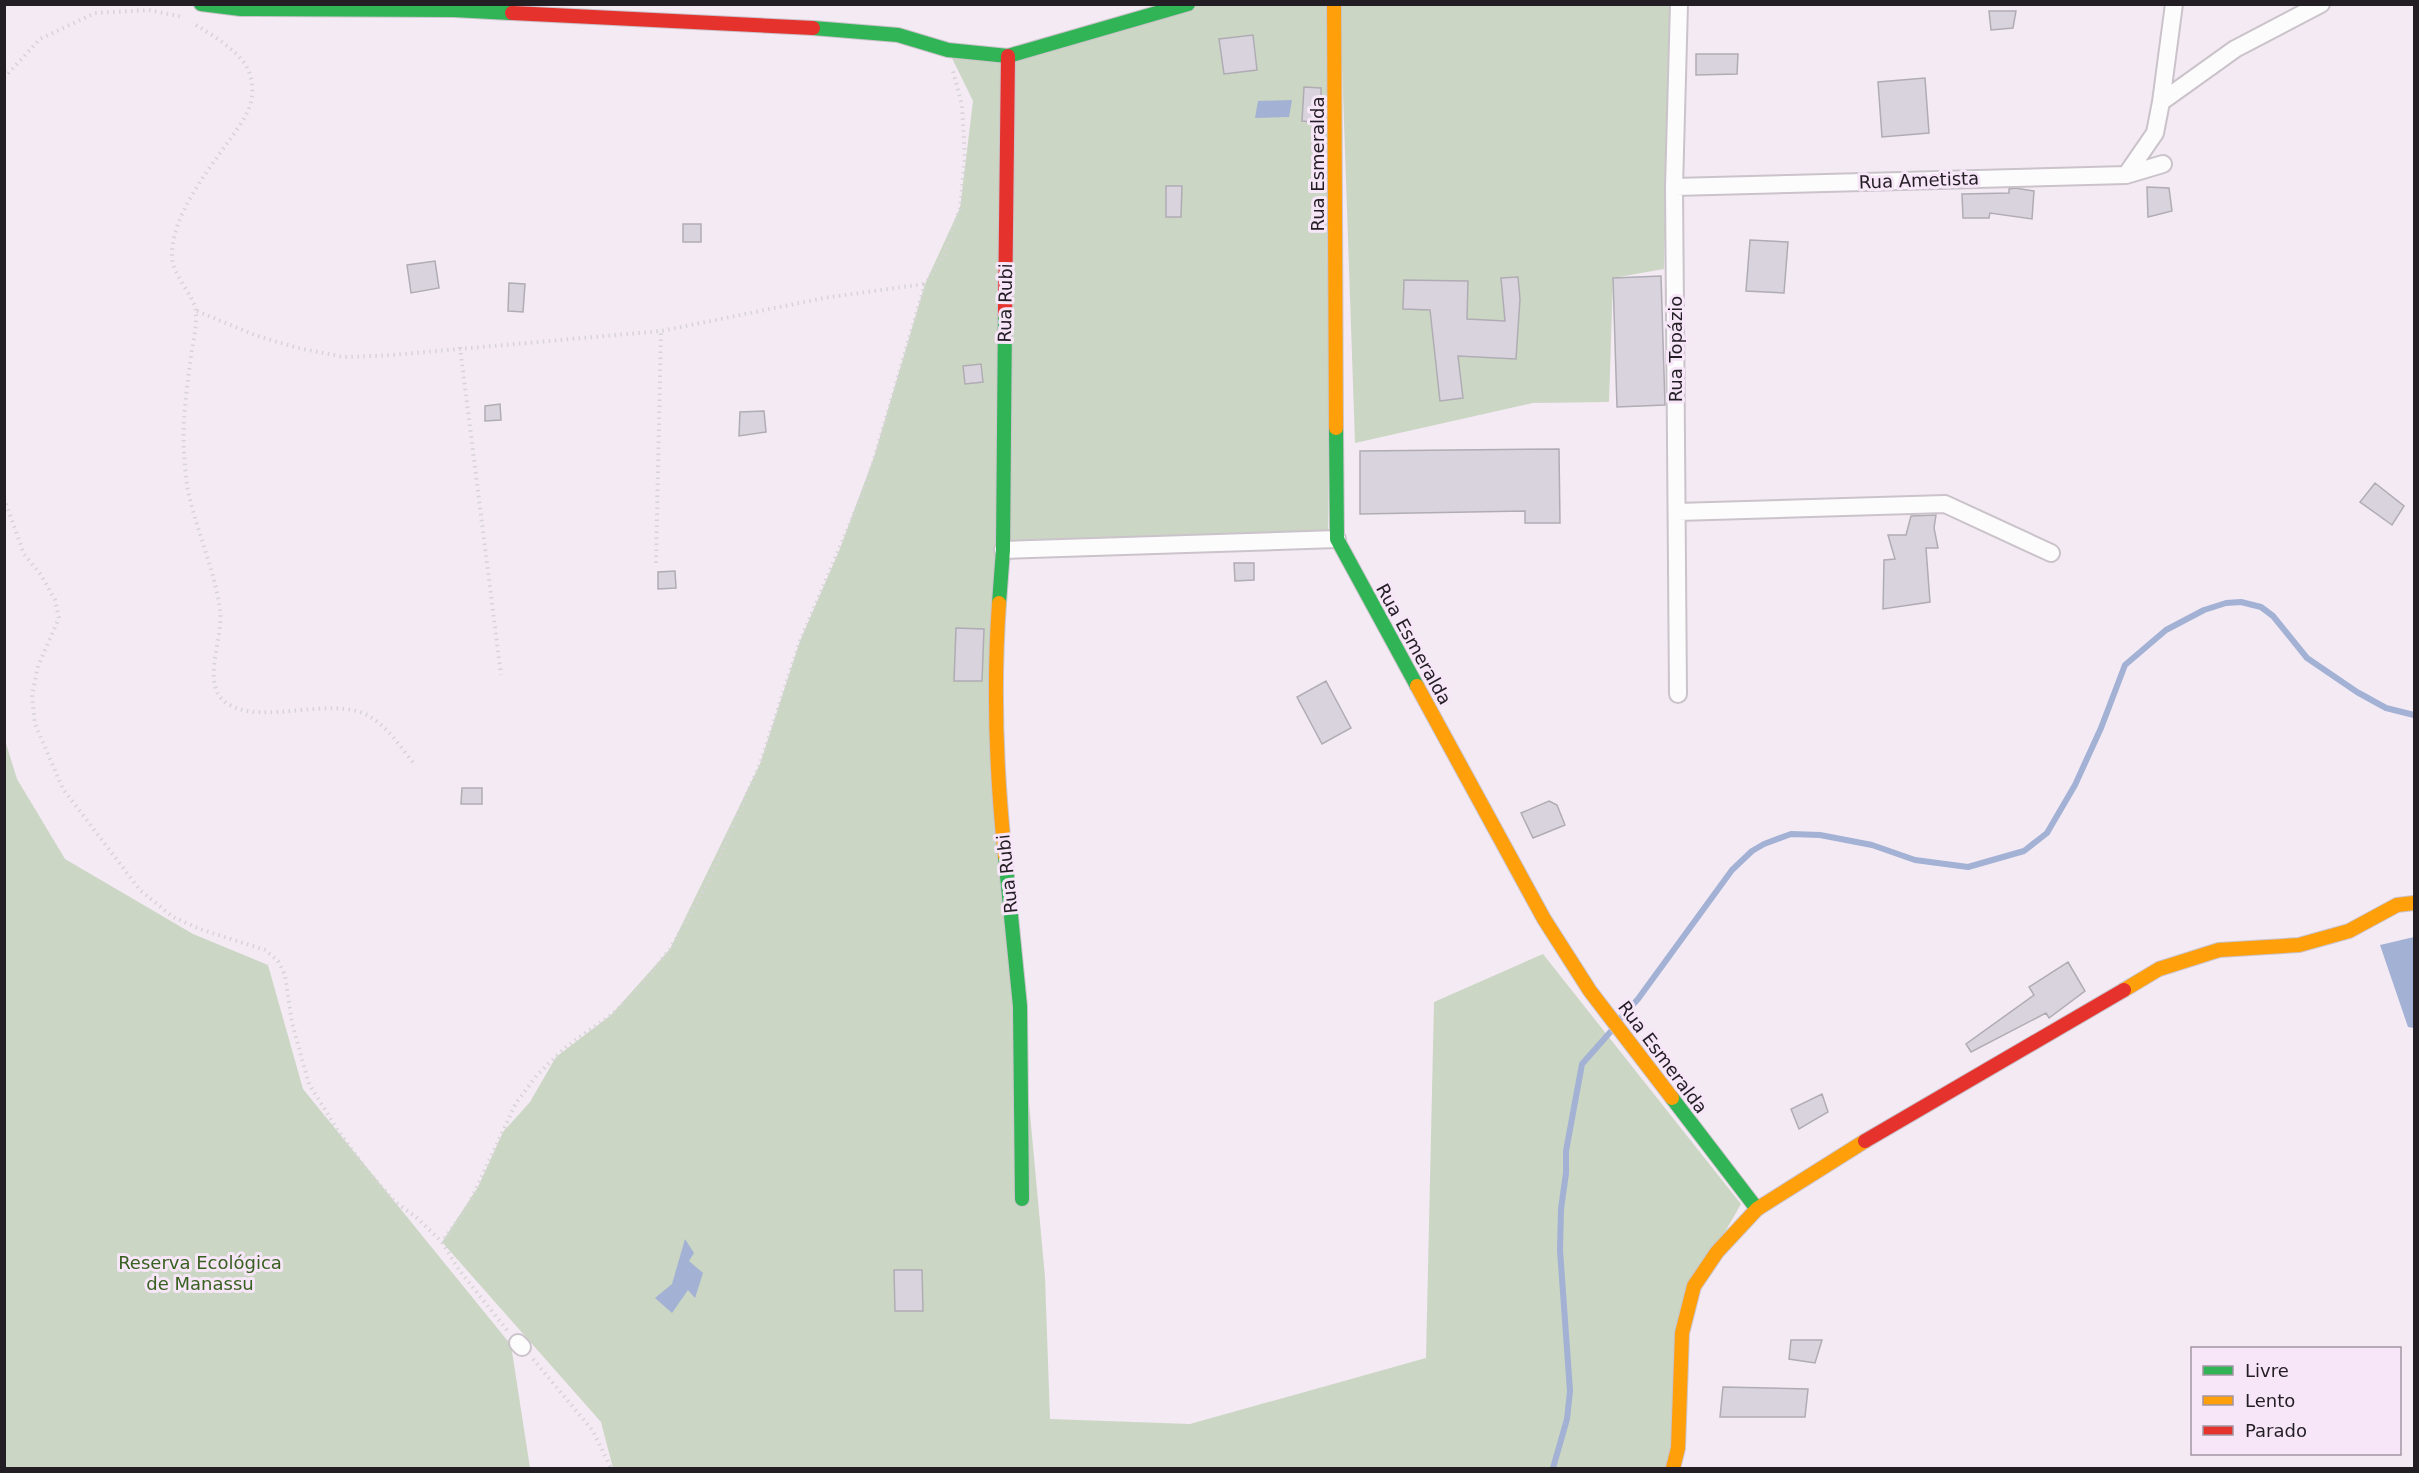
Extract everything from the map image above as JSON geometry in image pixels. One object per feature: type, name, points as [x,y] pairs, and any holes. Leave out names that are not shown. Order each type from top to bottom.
[{"type":"street","points":[[201,4],[241,9],[466,10],[854,30],[898,35],[948,50],[1008,56],[1188,4]]},
{"type":"street","name":"Rua Esmeralda","points":[[1334,4],[1337,539],[1544,919],[1590,991],[1757,1209]]},
{"type":"street","name":"Rua Topázio","points":[[1678,4],[1674,187],[1678,693]]},
{"type":"street","points":[[2126,174],[2155,133],[2162,102],[2174,4]]},
{"type":"street","points":[[2162,102],[2235,49],[2321,4]]},
{"type":"street","name":"Rua Rubi","points":[[1008,56],[1003,550],[996,650],[996,743],[1020,1006],[1022,1199]]},
{"type":"street","name":"Rua Ametista","points":[[1674,187],[2126,174],[2163,164]]},
{"type":"street","points":[[1677,512],[1945,504],[2051,553]]},
{"type":"street","points":[[1003,550],[1337,539]]},
{"type":"street","points":[[1673,1468],[1678,1448],[1682,1333],[1694,1286],[1717,1252],[1757,1209],[1825,1164],[2159,969],[2219,950],[2299,945],[2349,931],[2397,905],[2415,903]]},
{"type":"path","points":[[4,78],[40,39],[95,13],[149,10],[183,17],[223,42],[243,61],[252,82],[250,104],[240,125],[200,182],[177,227],[172,257],[178,278],[197,311],[188,381],[184,449],[189,496],[217,586],[222,621],[213,677],[215,692],[224,702],[237,709],[259,711],[349,710],[368,715],[383,726],[415,765]]},
{"type":"path","points":[[183,11],[183,17]]},
{"type":"path","points":[[442,1242],[468,1206],[516,1103],[537,1075],[567,1046],[611,1015],[639,990],[670,949],[708,883],[760,764],[800,641],[867,483],[925,284],[944,254],[960,208],[965,158],[962,105],[948,50]]},
{"type":"path","points":[[197,311],[257,336],[297,348],[344,357],[392,355],[661,331],[824,298],[925,284]]},
{"type":"path","points":[[656,563],[661,331]]},
{"type":"path","points":[[460,348],[501,675]]},
{"type":"path","points":[[4,498],[24,554],[41,575],[55,600],[59,618],[38,666],[32,695],[35,724],[63,789],[140,890],[173,917],[200,929],[265,950],[278,961],[285,975],[292,1023],[309,1084],[337,1129],[394,1202],[416,1217],[442,1242],[471,1287],[556,1384],[593,1431],[611,1468]]},
{"type":"green space","points":[[1189,5],[1333,5],[1328,531],[1003,550],[996,743],[1045,1277],[1050,1419],[1190,1424],[1426,1358],[1434,1002],[1543,954],[1741,1204],[1694,1286],[1673,1468],[613,1468],[601,1422],[442,1242],[478,1187],[503,1132],[530,1102],[556,1057],[611,1015],[670,949],[760,764],[800,641],[839,551],[874,457],[925,284],[960,208],[973,101],[948,50],[1008,56]]},
{"type":"green space","points":[[1340,5],[1671,5],[1664,269],[1613,278],[1609,402],[1533,403],[1355,443]]},
{"type":"green space","name":"Reserva Ecológica de Manassu","points":[[4,737],[17,779],[65,859],[193,934],[268,965],[303,1089],[511,1345],[530,1468],[5,1468]]},
{"type":"water","points":[[1292,100],[1289,117],[1255,118],[1258,101]]},
{"type":"water","points":[[2414,937],[2414,1028],[2408,1027],[2380,945]]},
{"type":"water","points":[[685,1239],[694,1253],[689,1261],[703,1273],[695,1298],[688,1290],[672,1313],[655,1298],[672,1284]]},
{"type":"building","points":[[1989,11],[2016,11],[2013,28],[1991,30]]},
{"type":"building","points":[[1253,35],[1257,70],[1224,74],[1219,39]]},
{"type":"building","points":[[1696,54],[1738,54],[1737,74],[1696,75]]},
{"type":"building","points":[[1925,78],[1929,133],[1882,137],[1878,82]]},
{"type":"building","points":[[1304,87],[1321,88],[1321,123],[1302,121]]},
{"type":"building","points":[[1166,186],[1182,186],[1181,217],[1166,217]]},
{"type":"building","points":[[2147,187],[2169,188],[2172,211],[2148,217]]},
{"type":"building","points":[[2009,189],[2034,191],[2032,219],[1990,213],[1989,218],[1963,218],[1962,194],[2009,193]]},
{"type":"building","points":[[683,224],[701,224],[701,242],[683,242]]},
{"type":"building","points":[[1750,240],[1788,242],[1784,293],[1746,291]]},
{"type":"building","points":[[435,261],[439,288],[411,293],[407,265]]},
{"type":"building","points":[[1661,276],[1665,405],[1617,407],[1613,278]]},
{"type":"building","points":[[1518,277],[1520,299],[1516,359],[1458,356],[1463,398],[1440,401],[1430,310],[1403,309],[1404,280],[1468,281],[1467,319],[1505,321],[1501,278]]},
{"type":"building","points":[[509,283],[525,284],[523,312],[508,311]]},
{"type":"building","points":[[981,364],[983,382],[965,384],[963,366]]},
{"type":"building","points":[[500,404],[501,420],[485,421],[485,406]]},
{"type":"building","points":[[764,411],[766,432],[739,436],[740,412]]},
{"type":"building","points":[[1559,449],[1560,523],[1525,523],[1525,511],[1360,514],[1360,451]]},
{"type":"building","points":[[2375,483],[2404,506],[2392,525],[2360,502]]},
{"type":"building","points":[[1936,515],[1934,528],[1938,548],[1926,548],[1930,602],[1883,609],[1884,560],[1895,559],[1888,535],[1906,535],[1911,516]]},
{"type":"building","points":[[1234,563],[1254,563],[1254,580],[1235,581]]},
{"type":"building","points":[[675,571],[676,588],[658,589],[658,572]]},
{"type":"building","points":[[956,628],[984,629],[982,681],[954,681]]},
{"type":"building","points":[[1326,681],[1351,728],[1322,744],[1297,697]]},
{"type":"building","points":[[462,788],[482,788],[482,804],[461,804]]},
{"type":"building","points":[[1549,801],[1557,805],[1565,825],[1533,838],[1521,813]]},
{"type":"building","points":[[2068,962],[2085,991],[2049,1018],[2046,1013],[1971,1052],[1966,1044],[2034,995],[2029,987]]},
{"type":"building","points":[[1822,1094],[1828,1112],[1799,1129],[1791,1109]]},
{"type":"building","points":[[894,1270],[922,1270],[923,1311],[895,1311]]},
{"type":"building","points":[[1791,1340],[1822,1340],[1815,1363],[1789,1359]]},
{"type":"building","points":[[1723,1387],[1808,1389],[1805,1417],[1720,1417]]},
{"type":"waterway","points":[[1619,1020],[1638,999],[1732,870],[1752,851],[1764,844],[1791,834],[1820,835],[1872,845],[1915,860],[1968,867],[2024,851],[2047,833],[2075,785],[2101,728],[2125,665],[2166,630],[2204,610],[2226,603],[2241,602],[2261,607],[2273,616],[2307,658],[2357,692],[2386,708],[2414,715]]},
{"type":"waterway","points":[[1553,1468],[1567,1419],[1570,1391],[1560,1250],[1566,1151],[1582,1064],[1613,1029]]},
{"type":"traffic: fast","points":[[201,4],[241,9],[454,10],[512,13]]},
{"type":"traffic: fast","points":[[813,28],[898,35],[948,50],[1008,56],[1188,4]]},
{"type":"traffic: fast","points":[[999,603],[1003,550],[1005,313]]},
{"type":"traffic: fast","points":[[1336,428],[1337,539],[1417,686]]},
{"type":"traffic: fast","points":[[1005,856],[1020,1006],[1022,1199]]},
{"type":"traffic: fast","points":[[1672,1098],[1757,1209]]},
{"type":"traffic: slow","points":[[1334,4],[1336,428]]},
{"type":"traffic: slow","points":[[999,603],[996,730],[1005,856]]},
{"type":"traffic: slow","points":[[1417,686],[1544,919],[1590,991],[1672,1098]]},
{"type":"traffic: slow","points":[[2124,990],[2159,969],[2219,950],[2299,945],[2349,931],[2397,905],[2414,903]]},
{"type":"traffic: slow","points":[[1673,1468],[1678,1448],[1682,1333],[1694,1286],[1717,1252],[1757,1209],[1865,1141]]},
{"type":"traffic: jam","points":[[512,13],[813,28]]},
{"type":"traffic: jam","points":[[1005,313],[1008,56]]},
{"type":"traffic: jam","points":[[1865,1141],[2124,990]]}]
